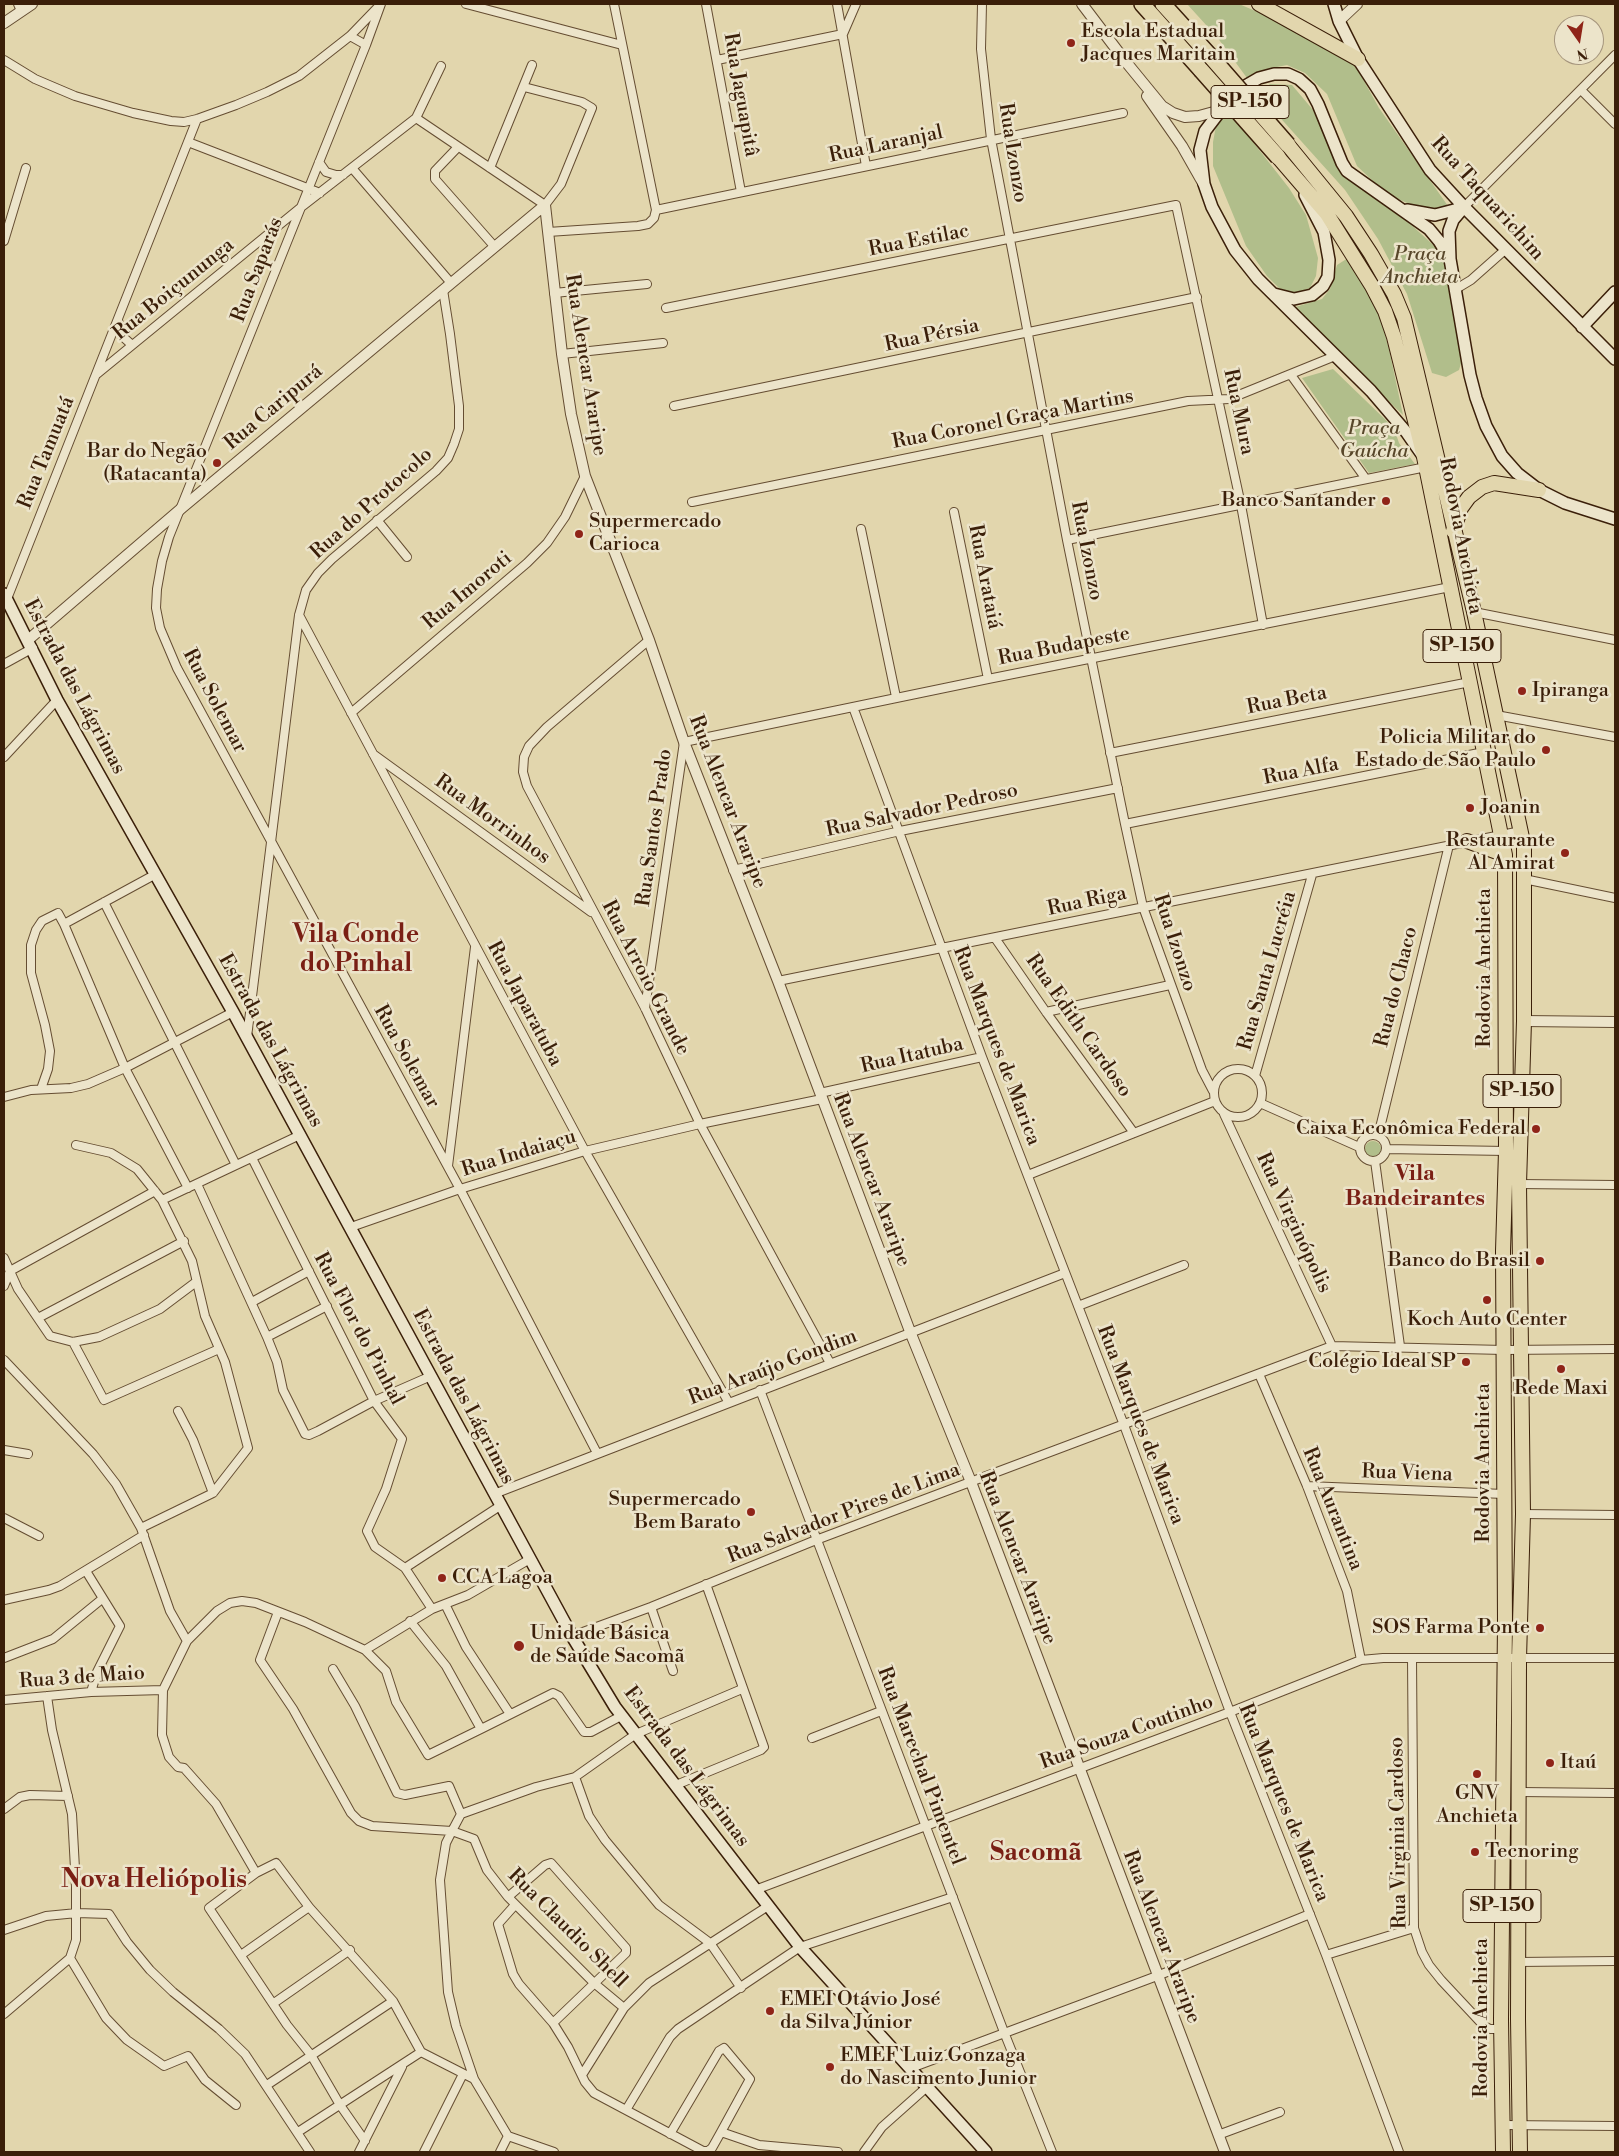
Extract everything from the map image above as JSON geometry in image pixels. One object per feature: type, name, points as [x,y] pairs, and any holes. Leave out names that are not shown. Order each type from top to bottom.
[{"type":"highway","name":"Rodovia Anchieta","points":[[1142,4],[1201,70],[1346,216],[1394,294],[1404,318],[1412,348],[1453,532],[1474,612],[1521,832],[1524,854],[1524,1021],[1519,1184],[1523,1514],[1519,1658],[1518,1962],[1520,2152]]},
{"type":"highway","name":"Rodovia Anchieta","points":[[1163,4],[1212,58],[1283,151],[1297,179],[1327,214],[1385,312],[1399,355],[1425,462],[1505,855],[1506,1151],[1503,1251],[1504,1659],[1501,2029],[1503,2152]]},
{"type":"highway","points":[[1259,4],[1358,59]]},
{"type":"highway","points":[[1269,4],[1279,4]]},
{"type":"highway","points":[[1453,532],[1461,508],[1469,496],[1482,487],[1494,483],[1538,490]]},
{"type":"highway","points":[[1467,841],[1505,855]]},
{"type":"main road","name":"Rua Taquarichim","points":[[1334,4],[1339,21],[1358,59],[1430,170],[1506,250],[1615,359]]},
{"type":"main road","points":[[1425,462],[1388,410],[1258,279],[1228,238],[1212,207],[1204,184],[1200,162],[1202,140],[1205,131],[1221,110],[1247,85],[1259,78],[1274,74],[1288,74],[1299,79],[1310,89],[1318,104],[1347,171],[1429,229],[1450,259]]},
{"type":"main road","points":[[1272,294],[1294,299],[1303,298],[1318,291],[1328,277],[1329,260],[1324,232],[1297,179]]},
{"type":"main road","points":[[1401,208],[1435,215],[1464,207]]},
{"type":"main road","points":[[1464,207],[1454,220],[1449,231],[1450,259],[1470,375],[1486,426],[1502,456],[1517,473],[1538,490],[1565,502],[1615,519]]},
{"type":"main road","points":[[1582,327],[1615,292]]},
{"type":"main road","name":"Estrada das Lágrimas","points":[[5,597],[57,700],[247,1037],[500,1506],[572,1636],[621,1716],[800,1947],[986,2152]]},
{"type":"street","points":[[4,23],[19,7],[32,4]]},
{"type":"street","points":[[4,60],[36,78],[75,96],[107,106],[171,121],[184,122],[197,119],[266,92],[298,76],[350,36],[381,4]]},
{"type":"street","name":"Rua Saparás","points":[[183,507],[381,4]]},
{"type":"street","points":[[466,4],[622,45]]},
{"type":"street","points":[[548,232],[643,225],[653,221],[656,210],[614,4]]},
{"type":"street","name":"Rua Jaguapitâ","points":[[706,4],[741,192]]},
{"type":"street","points":[[837,4],[866,166]]},
{"type":"street","points":[[843,34],[856,4]]},
{"type":"street","name":"Rua Izonzo","points":[[982,4],[981,49],[991,139],[1067,540],[1125,824],[1143,907],[1202,1070],[1213,1091]]},
{"type":"street","points":[[1082,4],[1162,106],[1173,113],[1192,117],[1221,110]]},
{"type":"street","points":[[1339,21],[1357,4]]},
{"type":"street","points":[[717,60],[843,34]]},
{"type":"street","points":[[350,36],[366,45]]},
{"type":"street","points":[[1464,207],[1615,55]]},
{"type":"street","points":[[1126,62],[1139,85],[1182,146],[1204,184]]},
{"type":"street","points":[[490,168],[532,65]]},
{"type":"street","name":"Rua Boiçununga","points":[[95,375],[300,208],[416,118],[441,66]]},
{"type":"street","points":[[416,118],[545,205],[561,184],[592,108],[582,102],[524,87]]},
{"type":"street","points":[[1581,90],[1615,124]]},
{"type":"street","name":"Rua Laranjal","points":[[656,210],[1123,113]]},
{"type":"street","name":"Rua Tamuatá","points":[[5,597],[197,119]]},
{"type":"street","points":[[188,142],[320,193]]},
{"type":"street","points":[[458,147],[435,171],[435,179],[494,246]]},
{"type":"street","points":[[319,162],[326,172],[344,174]]},
{"type":"street","points":[[4,241],[26,168]]},
{"type":"street","points":[[352,168],[451,283]]},
{"type":"street","name":"Rua Alencar Araripe","points":[[545,205],[562,354],[571,414],[585,476],[649,640],[684,742],[778,981],[911,1334],[970,1482],[1225,2152]]},
{"type":"street","name":"Rua Caripurá","points":[[30,644],[183,507],[545,205]]},
{"type":"street","name":"Rua Estilac","points":[[666,308],[1171,205],[1178,207]]},
{"type":"street","name":"Rua Mura","points":[[1178,207],[1263,625]]},
{"type":"street","points":[[1456,289],[1471,280],[1506,250]]},
{"type":"street","points":[[554,293],[648,284]]},
{"type":"street","name":"Rua do Protocolo","points":[[247,1037],[299,615],[306,590],[318,573],[436,471],[448,458],[459,429],[459,406],[443,290]]},
{"type":"street","name":"Rua Pérsia","points":[[674,406],[1197,298]]},
{"type":"street","points":[[118,318],[122,336],[132,346]]},
{"type":"street","points":[[562,354],[663,343]]},
{"type":"street","name":"Rua Coronel Graça Martins","points":[[692,502],[1188,401],[1218,400],[1234,397],[1335,356]]},
{"type":"street","points":[[1291,375],[1366,479]]},
{"type":"street","points":[[1067,540],[1366,479],[1425,462]]},
{"type":"street","name":"Rua Imoroti","points":[[351,713],[527,563],[547,543],[565,517],[585,476]]},
{"type":"street","name":"Rua Solemar","points":[[183,507],[162,561],[156,608],[160,628],[176,668],[460,1189],[598,1453]]},
{"type":"street","name":"Rua Arataiá","points":[[954,512],[988,679]]},
{"type":"street","points":[[378,520],[407,557]]},
{"type":"street","points":[[861,529],[896,697]]},
{"type":"street","name":"Rua Budapeste","points":[[684,742],[896,697],[1450,588]]},
{"type":"street","points":[[1474,612],[1615,640]]},
{"type":"street","name":"Rua Japaratuba","points":[[299,615],[585,1151],[729,1403]]},
{"type":"street","name":"Rua Arroio Grande","points":[[649,640],[547,727],[530,746],[524,757],[523,772],[527,786],[644,1008],[700,1124],[830,1363]]},
{"type":"street","points":[[4,664],[30,644]]},
{"type":"street","name":"Rua Beta","points":[[1110,753],[1470,682]]},
{"type":"street","points":[[4,757],[57,700]]},
{"type":"street","name":"Rua Marques de Marica","points":[[854,707],[982,1057],[1124,1425],[1230,1712],[1326,1955],[1400,2152]]},
{"type":"street","points":[[1496,715],[1615,736]]},
{"type":"street","name":"Rua Santos Prado","points":[[644,1008],[684,742]]},
{"type":"street","name":"Rua Alfa","points":[[1125,824],[1484,752]]},
{"type":"street","name":"Rua Morrinhos","points":[[372,753],[593,913]]},
{"type":"street","name":"Rua Salvador Pedroso","points":[[733,870],[900,831],[1118,788]]},
{"type":"street","name":"Rua Riga","points":[[778,981],[1143,907],[1312,875],[1467,841],[1521,832]]},
{"type":"street","name":"Rua do Chaco","points":[[1378,1136],[1449,845]]},
{"type":"street","points":[[64,924],[156,874]]},
{"type":"street","name":"Rua Santa Lucréia","points":[[1255,1076],[1312,875]]},
{"type":"street","points":[[1524,879],[1615,898]]},
{"type":"street","points":[[104,902],[175,1040],[236,1166]]},
{"type":"street","points":[[42,1089],[48,1068],[50,1051],[31,973],[31,945],[36,930],[42,921],[58,913],[125,1068],[188,1188]]},
{"type":"street","name":"Rua Edith Cardoso","points":[[995,938],[1134,1133]]},
{"type":"street","points":[[448,1167],[475,948]]},
{"type":"street","points":[[1046,1012],[1170,985]]},
{"type":"street","points":[[4,1097],[21,1091],[71,1088],[88,1084],[125,1068],[175,1040],[233,1012]]},
{"type":"street","points":[[1524,1021],[1615,1022]]},
{"type":"street","name":"Rua Itatuba","points":[[700,1124],[982,1057]]},
{"type":"street","points":[[1238,1069],[1248,1071],[1255,1076],[1262,1089],[1260,1103],[1249,1115],[1232,1117],[1224,1114],[1218,1108],[1213,1091],[1221,1075],[1229,1070],[1238,1069]]},
{"type":"street","points":[[1028,1175],[1215,1101]]},
{"type":"street","points":[[1260,1103],[1360,1147]]},
{"type":"street","name":"Rua Virginópolis","points":[[1224,1114],[1332,1346]]},
{"type":"street","name":"Rua Indaiaçu","points":[[351,1227],[460,1189],[585,1151],[700,1124]]},
{"type":"street","points":[[162,1200],[300,1136]]},
{"type":"street","points":[[1367,1136],[1378,1136],[1385,1142],[1386,1149],[1383,1157],[1374,1162],[1364,1158],[1360,1147],[1362,1140],[1367,1136]]},
{"type":"street","points":[[4,1600],[49,1590],[86,1571],[142,1531],[213,1493],[248,1448],[225,1362],[205,1316],[192,1261],[184,1241],[162,1200],[137,1169],[111,1153],[76,1145]]},
{"type":"street","points":[[1386,1149],[1506,1151]]},
{"type":"street","name":"Rua Flor do Pinhal","points":[[252,1158],[374,1401],[402,1439],[386,1489],[367,1532],[375,1547],[405,1568],[432,1609]]},
{"type":"street","points":[[1374,1162],[1400,1346]]},
{"type":"street","points":[[197,1184],[267,1337],[277,1362],[283,1390],[304,1434],[309,1435],[318,1431],[374,1401],[431,1376]]},
{"type":"street","points":[[1519,1184],[1615,1185]]},
{"type":"street","points":[[4,1286],[10,1271],[155,1191]]},
{"type":"street","points":[[38,1318],[184,1241]]},
{"type":"street","points":[[4,1258],[18,1290],[50,1336],[73,1342],[99,1337],[160,1309],[196,1282]]},
{"type":"street","points":[[1078,1306],[1184,1265]]},
{"type":"street","points":[[252,1302],[309,1271]]},
{"type":"street","name":"Rua Araújo Gondim","points":[[494,1494],[1065,1273]]},
{"type":"street","points":[[267,1337],[327,1306]]},
{"type":"street","points":[[73,1342],[104,1400],[219,1349]]},
{"type":"street","name":"Rua Salvador Pires de Lima","points":[[572,1636],[651,1607],[816,1540],[1332,1346],[1400,1346],[1504,1350],[1615,1349]]},
{"type":"street","points":[[4,1360],[94,1454],[116,1484],[142,1531],[170,1612],[187,1641]]},
{"type":"street","name":"Rua Aurantina","points":[[1259,1374],[1307,1486],[1347,1590],[1361,1660]]},
{"type":"street","name":"Rua Marechal Pimentel","points":[[760,1390],[1004,2032],[1052,2152]]},
{"type":"street","points":[[178,1411],[193,1440],[213,1493]]},
{"type":"street","points":[[4,1450],[28,1454]]},
{"type":"street","name":"Rua Viena","points":[[1307,1486],[1504,1494]]},
{"type":"street","points":[[405,1568],[500,1506]]},
{"type":"street","points":[[1523,1514],[1615,1515]]},
{"type":"street","points":[[4,1518],[39,1536]]},
{"type":"street","points":[[364,1650],[410,1621],[432,1609],[468,1595],[530,1559]]},
{"type":"street","points":[[86,1571],[102,1599],[116,1617],[120,1629],[100,1665],[91,1692]]},
{"type":"street","points":[[676,1785],[763,1748],[763,1742],[742,1689],[706,1584]]},
{"type":"street","points":[[4,1658],[53,1639],[102,1599]]},
{"type":"street","points":[[256,1873],[216,1804],[184,1768],[178,1767],[169,1757],[164,1746],[161,1722],[163,1690],[187,1641],[208,1618],[236,1601],[256,1603],[364,1650],[386,1671],[396,1702],[428,1755],[553,1693],[559,1696],[584,1732],[590,1732],[621,1716]]},
{"type":"street","points":[[445,1604],[466,1647],[510,1714]]},
{"type":"street","points":[[651,1607],[672,1671]]},
{"type":"street","name":"Rua Claudio Shell","points":[[278,1612],[260,1660],[263,1668],[293,1708],[351,1813],[359,1821],[377,1827],[452,1831],[474,1839],[487,1870],[515,1905],[594,1983],[624,2008]]},
{"type":"street","points":[[410,1621],[446,1666],[481,1729]]},
{"type":"street","name":"Rua Souza Coutinho","points":[[755,1890],[1230,1712],[1361,1660],[1412,1658],[1615,1658]]},
{"type":"street","name":"Rua Virginia Cardoso","points":[[1412,1658],[1414,1928],[1422,1952],[1429,1965],[1441,1980],[1484,2026],[1490,2029],[1501,2029]]},
{"type":"street","points":[[333,1670],[355,1706],[397,1793],[405,1795],[449,1786],[461,1814]]},
{"type":"street","points":[[554,2152],[508,2136],[474,2079],[456,2026],[446,1972],[440,1880],[446,1843],[461,1814],[536,1787],[575,1778],[636,1734],[742,1689]]},
{"type":"street","name":"Rua 3 de Maio","points":[[4,1700],[91,1692],[163,1690]]},
{"type":"street","points":[[4,2014],[70,1958],[76,1940],[74,1835],[68,1796],[52,1730],[47,1696]]},
{"type":"street","points":[[812,1738],[881,1711]]},
{"type":"street","points":[[575,1778],[589,1816],[596,1828],[648,1894],[659,1905],[710,1943],[741,1988]]},
{"type":"street","points":[[1520,1792],[1615,1793]]},
{"type":"street","points":[[4,1808],[20,1797],[30,1795],[68,1796]]},
{"type":"street","points":[[365,2141],[340,2105],[311,2055],[286,2024],[274,2003],[209,1908],[256,1873],[276,1863],[309,1906],[394,2001],[416,2039],[421,2052],[474,2079]]},
{"type":"street","points":[[508,1897],[544,1865],[552,1864],[626,1948],[626,1953],[553,2023]]},
{"type":"street","points":[[626,2110],[670,2037],[678,2029],[800,1947],[953,1897]]},
{"type":"street","points":[[515,1905],[498,1924],[513,1974],[519,1984],[553,2023],[589,2088],[594,2093],[670,2134],[706,2151],[712,2148],[750,2079],[724,2048],[718,2051],[670,2134]]},
{"type":"street","points":[[240,1955],[309,1906]]},
{"type":"street","points":[[582,2075],[624,2008],[649,1983],[768,1906]]},
{"type":"street","points":[[4,1930],[46,1916],[76,1913],[109,1914],[127,1942],[150,1970],[173,1992],[219,2029],[245,2054],[310,2152]]},
{"type":"street","points":[[911,2068],[1157,1976],[1310,1914]]},
{"type":"street","points":[[1326,1955],[1414,1928]]},
{"type":"street","points":[[274,2003],[350,1950]]},
{"type":"street","points":[[70,1958],[106,2018],[127,2040],[164,2066],[188,2056],[205,2080],[236,2105]]},
{"type":"street","points":[[1518,1962],[1615,1962]]},
{"type":"street","points":[[267,2085],[394,2001]]},
{"type":"street","points":[[298,2132],[421,2052]]},
{"type":"street","points":[[359,2152],[402,2066]]},
{"type":"street","points":[[424,2152],[463,2074]]},
{"type":"street","points":[[864,2152],[882,2127],[928,2086]]},
{"type":"street","points":[[1218,2135],[1280,2112]]},
{"type":"street","points":[[1503,2125],[1615,2126]]},
{"type":"street","points":[[721,2132],[759,2145],[838,2152]]},
{"type":"street","points":[[500,2152],[508,2136]]},
{"type":"green space","points":[[1187,4],[1239,4],[1279,21],[1353,61],[1379,108],[1448,206],[1435,211],[1416,207],[1396,198],[1375,183],[1357,166],[1327,94],[1305,73],[1287,65],[1267,69],[1247,78],[1217,37]]},
{"type":"green space","name":"Praça Anchieta","points":[[1270,84],[1292,85],[1313,110],[1341,173],[1397,212],[1440,251],[1448,272],[1462,360],[1459,370],[1446,377],[1432,373],[1407,294],[1378,239],[1345,190],[1258,93]]},
{"type":"green space","points":[[1227,111],[1289,188],[1306,215],[1318,258],[1316,276],[1310,288],[1294,294],[1279,288],[1267,276],[1246,246],[1213,166],[1213,142],[1216,126]]},
{"type":"green space","name":"Praça Anchieta","points":[[1348,258],[1379,312],[1403,415],[1292,308],[1322,299],[1330,289],[1337,265]]},
{"type":"green space","name":"Praça Gaúcha","points":[[1333,369],[1394,428],[1399,443],[1415,464],[1369,473],[1302,378]]},
{"type":"green space","points":[[1373,1141],[1381,1149],[1373,1157],[1365,1149]]},
{"type":"place","name":"Escola Estadual Jacques Maritain","points":[[1071,43]]},
{"type":"place","name":"Bar do Negão (Ratacanta)","points":[[217,463]]},
{"type":"place","name":"Banco Santander","points":[[1386,501]]},
{"type":"place","name":"Supermercado Carioca","points":[[579,534]]},
{"type":"place","name":"Ipiranga","points":[[1522,691]]},
{"type":"place","name":"Policia Militar do Estado de São Paulo","points":[[1546,750]]},
{"type":"place","name":"Joanin","points":[[1470,808]]},
{"type":"place","name":"Restaurante Al Amirat","points":[[1565,853]]},
{"type":"place","name":"Caixa Econômica Federal","points":[[1536,1129]]},
{"type":"place","name":"Banco do Brasil","points":[[1540,1261]]},
{"type":"place","name":"Koch Auto Center","points":[[1487,1300]]},
{"type":"place","name":"Colégio Ideal SP","points":[[1466,1362]]},
{"type":"place","name":"Rede Maxi","points":[[1561,1369]]},
{"type":"place","name":"Supermercado Bem Barato","points":[[751,1512]]},
{"type":"place","name":"CCA Lagoa","points":[[442,1578]]},
{"type":"place","name":"SOS Farma Ponte","points":[[1540,1628]]},
{"type":"place","name":"Unidade Básica de Saúde Sacomã","points":[[519,1646]]},
{"type":"place","name":"Itaú","points":[[1550,1763]]},
{"type":"place","name":"GNV Anchieta","points":[[1477,1774]]},
{"type":"place","name":"Tecnoring","points":[[1475,1852]]},
{"type":"place","name":"EMEI Otávio José da Silva Júnior","points":[[770,2011]]},
{"type":"place","name":"EMEF Luiz Gonzaga do Nascimento Junior","points":[[830,2067]]},
{"type":"district","name":"Vila Conde do Pinhal","points":[[356,950]]},
{"type":"district","name":"Vila Bandeirantes","points":[[1415,1188]]},
{"type":"district","name":"Sacomã","points":[[1036,1854]]},
{"type":"district","name":"Nova Heliópolis","points":[[154,1881]]}]
